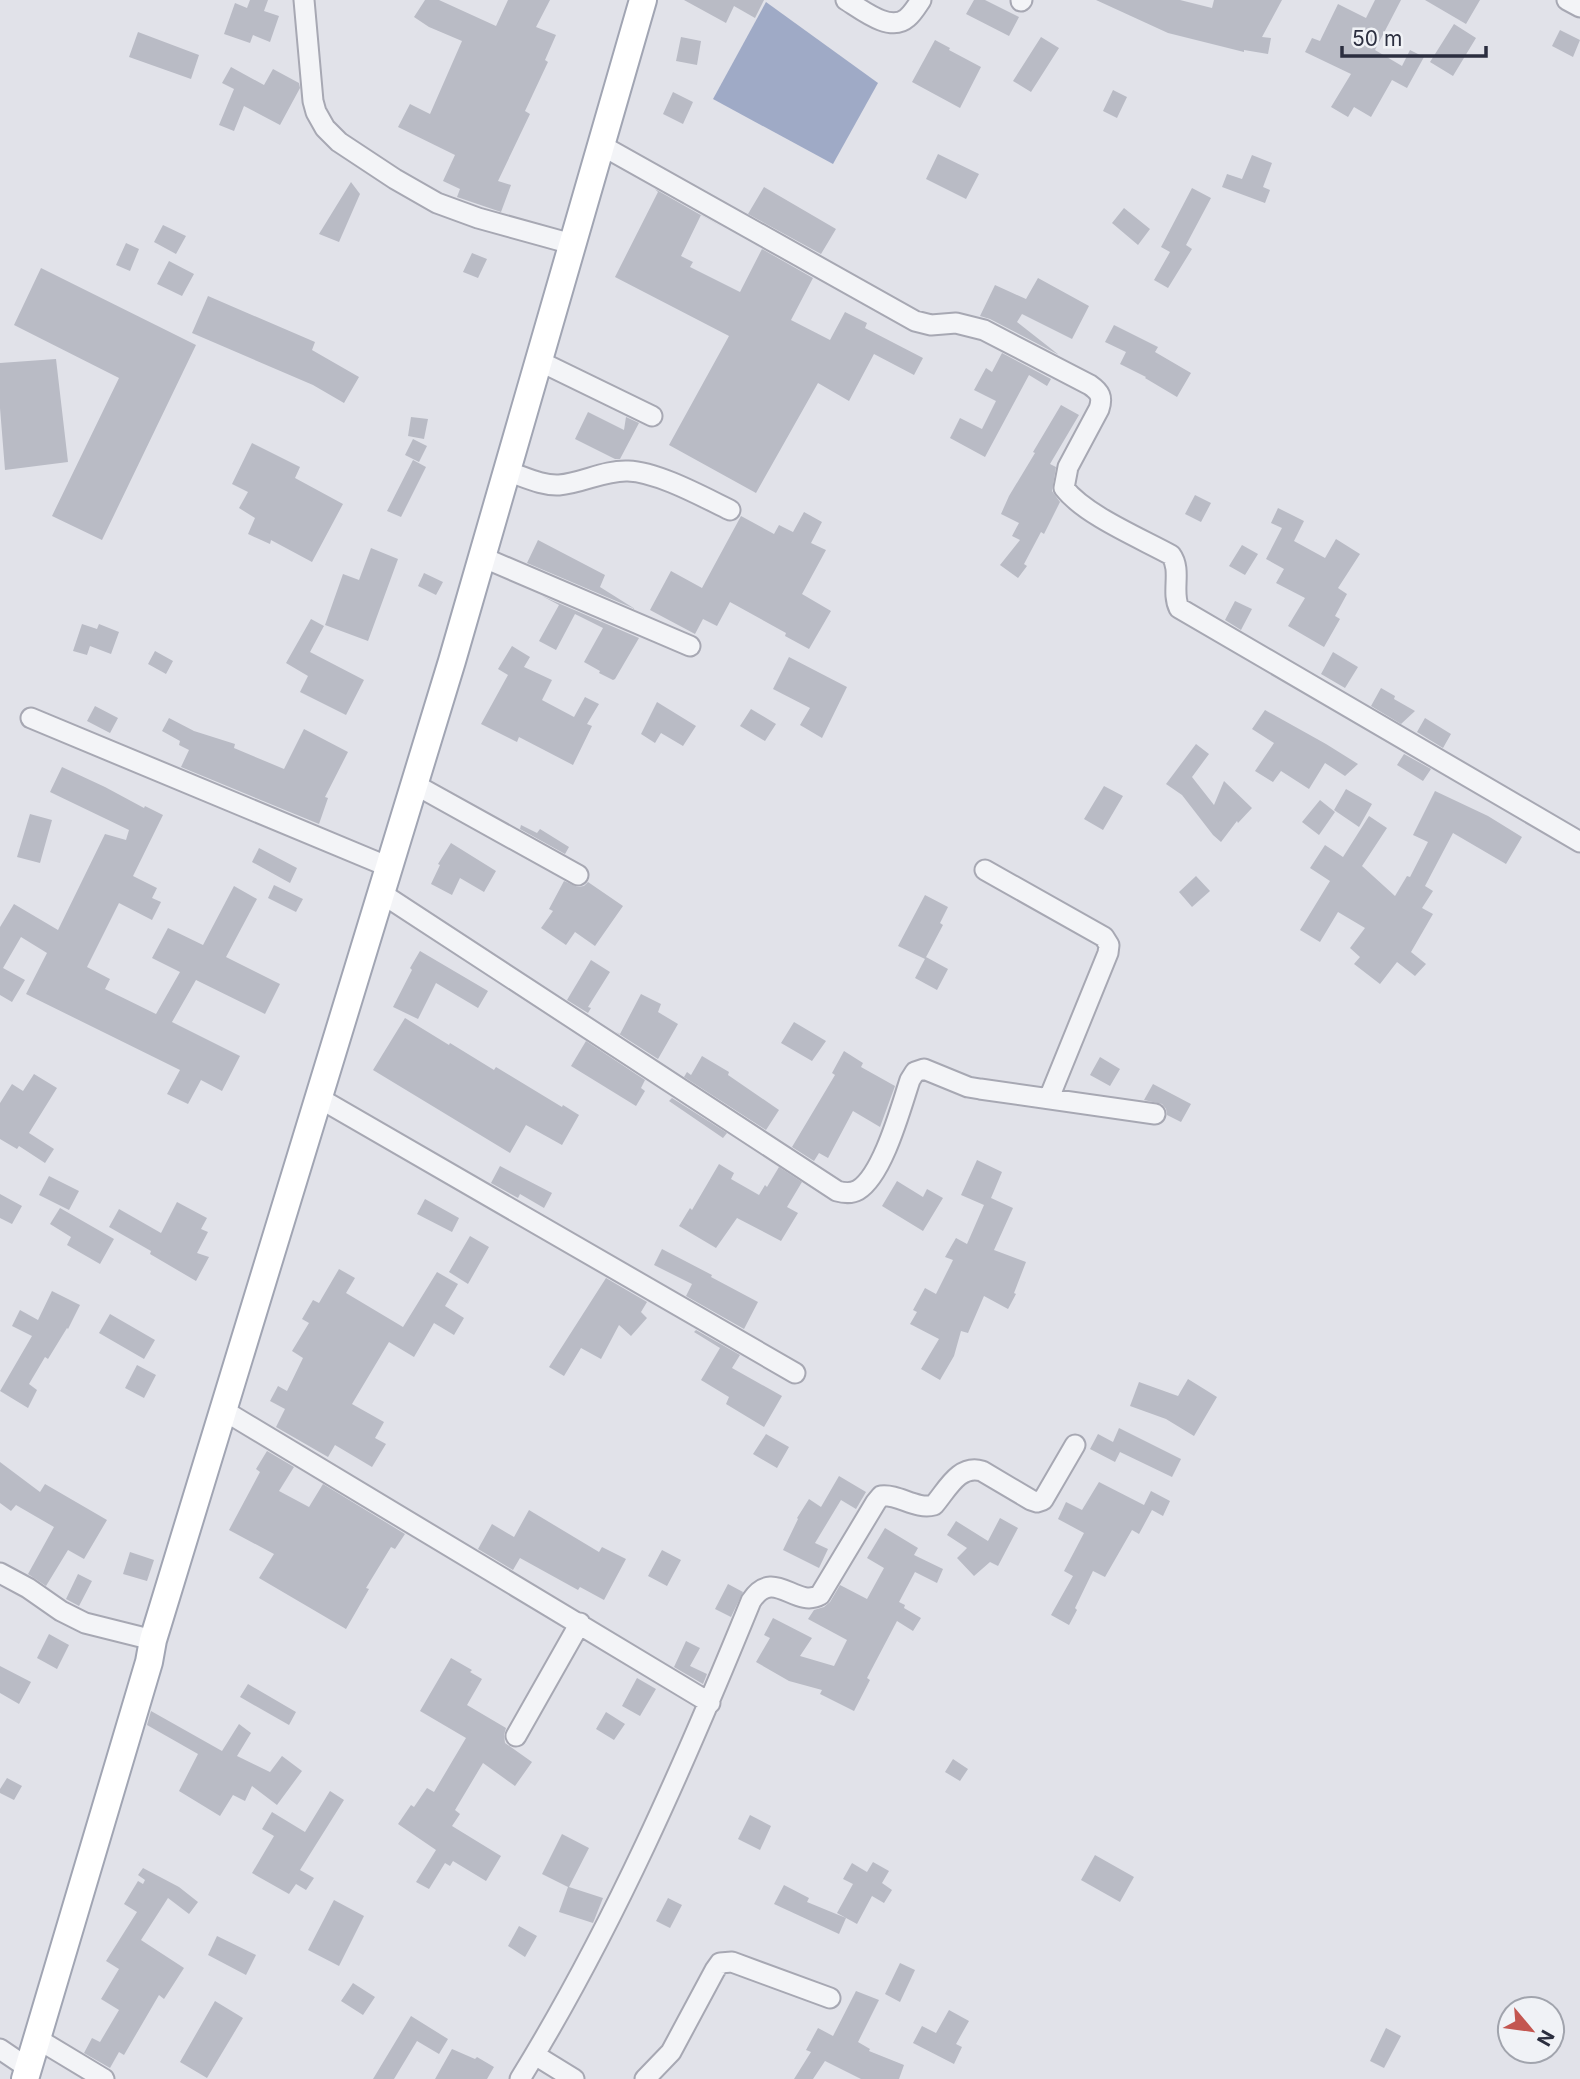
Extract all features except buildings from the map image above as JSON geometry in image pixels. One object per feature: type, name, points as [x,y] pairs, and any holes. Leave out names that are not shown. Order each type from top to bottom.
[{"type":"main road","points":[[26,2074],[149,1662],[153,1640],[482,558],[643,0]]},
{"type":"street","points":[[303,0],[316,112],[325,128],[340,142],[395,179],[457,211],[572,244]]},
{"type":"street","points":[[846,0],[883,21],[896,23],[906,19],[921,0]]},
{"type":"street","points":[[1567,0],[1580,7]]},
{"type":"street","points":[[601,145],[915,321],[931,325],[956,323],[984,330],[1090,385],[1098,391],[1102,400],[1068,467],[1063,488],[1070,496],[1097,514],[1171,555],[1176,566],[1176,602],[1179,608],[1580,842]]},
{"type":"street","points":[[538,360],[652,416]]},
{"type":"street","points":[[506,471],[537,482],[558,485],[605,472],[629,471],[649,475],[730,510]]},
{"type":"street","points":[[482,558],[690,646]]},
{"type":"street","points":[[31,719],[389,867]]},
{"type":"street","points":[[414,784],[578,875]]},
{"type":"street","points":[[985,870],[1073,918],[1104,937],[1109,945],[1049,1098]]},
{"type":"street","points":[[381,893],[836,1191],[847,1194],[858,1190],[869,1179],[884,1153],[911,1080],[919,1069],[930,1070],[968,1087],[1155,1114]]},
{"type":"street","points":[[319,1098],[795,1373]]},
{"type":"street","points":[[223,1410],[710,1703]]},
{"type":"street","points":[[520,2079],[601,1937],[710,1703],[751,1601],[759,1590],[770,1586],[807,1598],[820,1595],[881,1496],[888,1495],[934,1505],[961,1473],[975,1469],[1037,1502],[1043,1500],[1075,1445]]},
{"type":"street","points":[[0,1573],[28,1587],[61,1611],[85,1623],[153,1640]]},
{"type":"street","points":[[516,1736],[580,1623]]},
{"type":"street","points":[[646,2079],[671,2052],[720,1963],[732,1962],[831,1998]]},
{"type":"street","points":[[36,2038],[104,2079]]},
{"type":"street","points":[[0,2049],[26,2074]]},
{"type":"street","points":[[535,2055],[574,2079]]},
{"type":"water","points":[[766,2],[878,83],[833,164],[713,99]]}]
